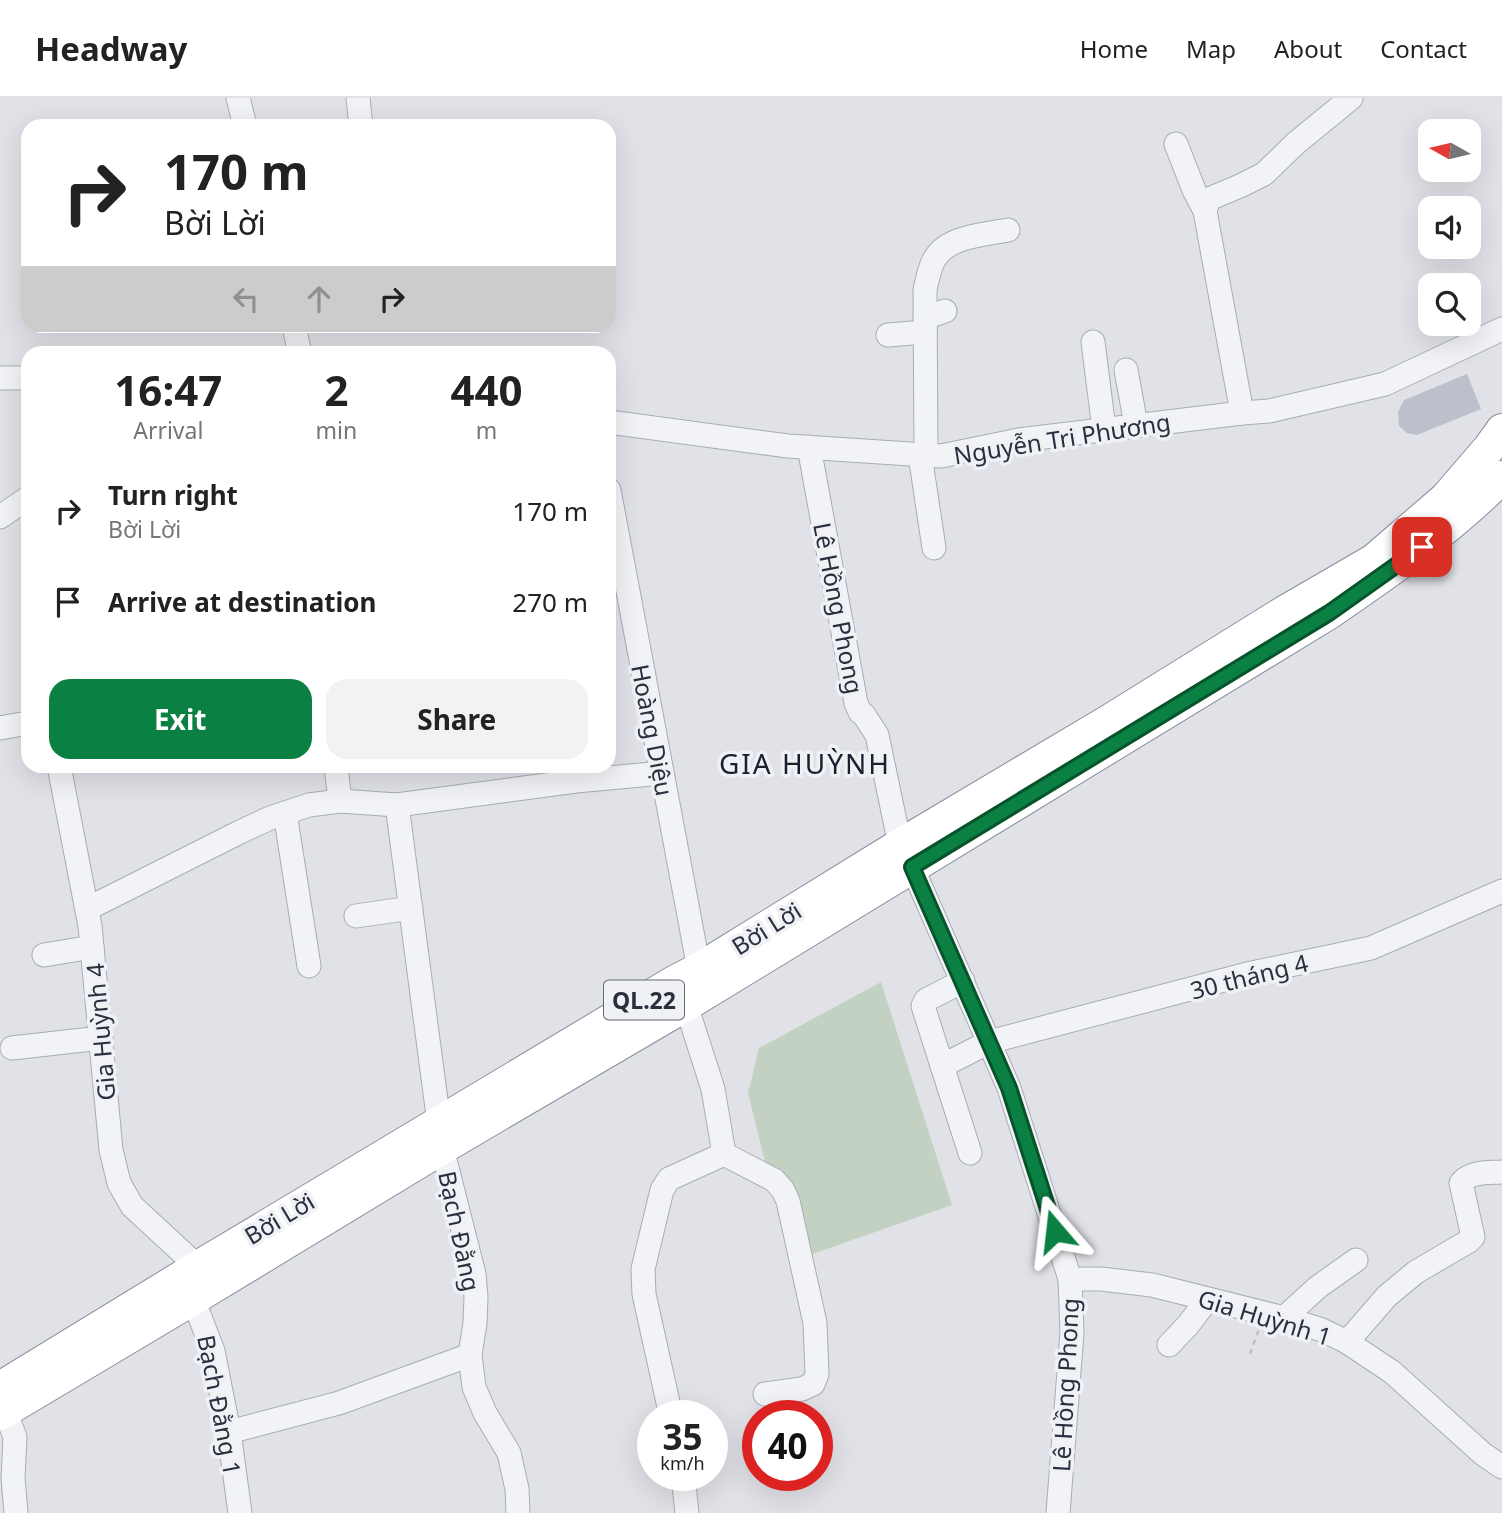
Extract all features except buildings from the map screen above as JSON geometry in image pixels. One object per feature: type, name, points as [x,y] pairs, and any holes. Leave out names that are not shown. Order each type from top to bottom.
[{"type":"highway","name":"Bời Lời","points":[[2,1404],[198,1267],[686,1005],[1107,722],[1374,559],[1446,498],[1502,430]]},
{"type":"highway","name":"Bời Lời","points":[[2,1404],[194,1299],[674,982],[906,856],[1329,613],[1422,547],[1474,505],[1502,477]]},
{"type":"street","points":[[238,98],[243,119]]},
{"type":"street","points":[[358,98],[360,119]]},
{"type":"street","points":[[1205,211],[1209,199],[1264,174],[1296,143],[1351,98]]},
{"type":"street","points":[[1175,144],[1205,211],[1242,413]]},
{"type":"street","points":[[934,548],[923,455],[932,320],[925,290],[938,253],[958,240],[1008,230]]},
{"type":"street","points":[[888,335],[932,320]]},
{"type":"street","name":"Nguyễn Tri Phương","points":[[616,423],[809,447],[941,456],[1019,440],[1269,411],[1385,384],[1502,329]]},
{"type":"street","points":[[1093,342],[1104,429]]},
{"type":"street","points":[[1126,370],[1136,425]]},
{"type":"street","points":[[0,378],[21,378]]},
{"type":"street","name":"Lê Hồng Phong","points":[[809,447],[856,703],[877,735],[906,856],[1009,1088],[1070,1279],[1072,1333],[1058,1513]]},
{"type":"street","points":[[0,517],[21,503]]},
{"type":"street","name":"Hoàng Diệu","points":[[616,554],[662,773],[699,969]]},
{"type":"street","points":[[0,728],[21,724]]},
{"type":"street","name":"Gia Huỳnh 4","points":[[60,773],[87,909],[111,1150],[119,1183],[132,1206],[198,1267]]},
{"type":"street","points":[[337,773],[340,801]]},
{"type":"street","points":[[87,909],[240,832],[309,804],[340,801],[397,805],[576,780],[662,773]]},
{"type":"street","name":"Bạch Đằng","points":[[397,805],[441,1136],[474,1274],[475,1323],[470,1355],[474,1387],[485,1413],[509,1453],[517,1489],[518,1513]]},
{"type":"street","points":[[285,813],[309,966]]},
{"type":"street","name":"30 tháng 4","points":[[942,1066],[989,1042],[1247,974],[1371,948],[1502,891]]},
{"type":"street","points":[[356,916],[411,908]]},
{"type":"street","points":[[44,955],[92,947]]},
{"type":"street","points":[[963,981],[926,1000],[923,1006],[970,1153]]},
{"type":"street","points":[[686,1005],[713,1089],[724,1154]]},
{"type":"street","points":[[12,1048],[100,1038]]},
{"type":"street","points":[[724,1154],[774,1180],[783,1189],[815,1323],[817,1374],[813,1384],[802,1389],[765,1394]]},
{"type":"street","points":[[667,1400],[644,1294],[643,1269],[662,1191],[669,1179],[724,1154]]},
{"type":"street","points":[[1347,1342],[1387,1296],[1416,1272],[1473,1237],[1461,1183],[1465,1178],[1470,1175],[1502,1172]]},
{"type":"street","points":[[1284,1318],[1318,1287],[1356,1260]]},
{"type":"street","name":"Gia Huỳnh 1","points":[[1070,1279],[1152,1284],[1322,1330],[1347,1342],[1392,1372],[1483,1454],[1502,1467]]},
{"type":"street","name":"Bạch Đằng 1","points":[[194,1299],[213,1350],[229,1432],[240,1513]]},
{"type":"street","points":[[1169,1345],[1208,1300]]},
{"type":"street","points":[[229,1432],[339,1404],[470,1355]]},
{"type":"street","points":[[2,1404],[15,1437],[13,1478],[16,1513]]},
{"type":"street","points":[[685,1491],[687,1513]]},
{"type":"path","points":[[1250,1354],[1256,1342],[1261,1312]]},
{"type":"green space","points":[[881,982],[952,1205],[804,1257],[769,1178],[748,1093],[759,1048]]},
{"type":"district","name":"GIA HUỲNH","points":[[805,763]]},
{"type":"route","points":[[1055,1231],[1009,1088],[912,867],[1329,613],[1422,547]]}]
